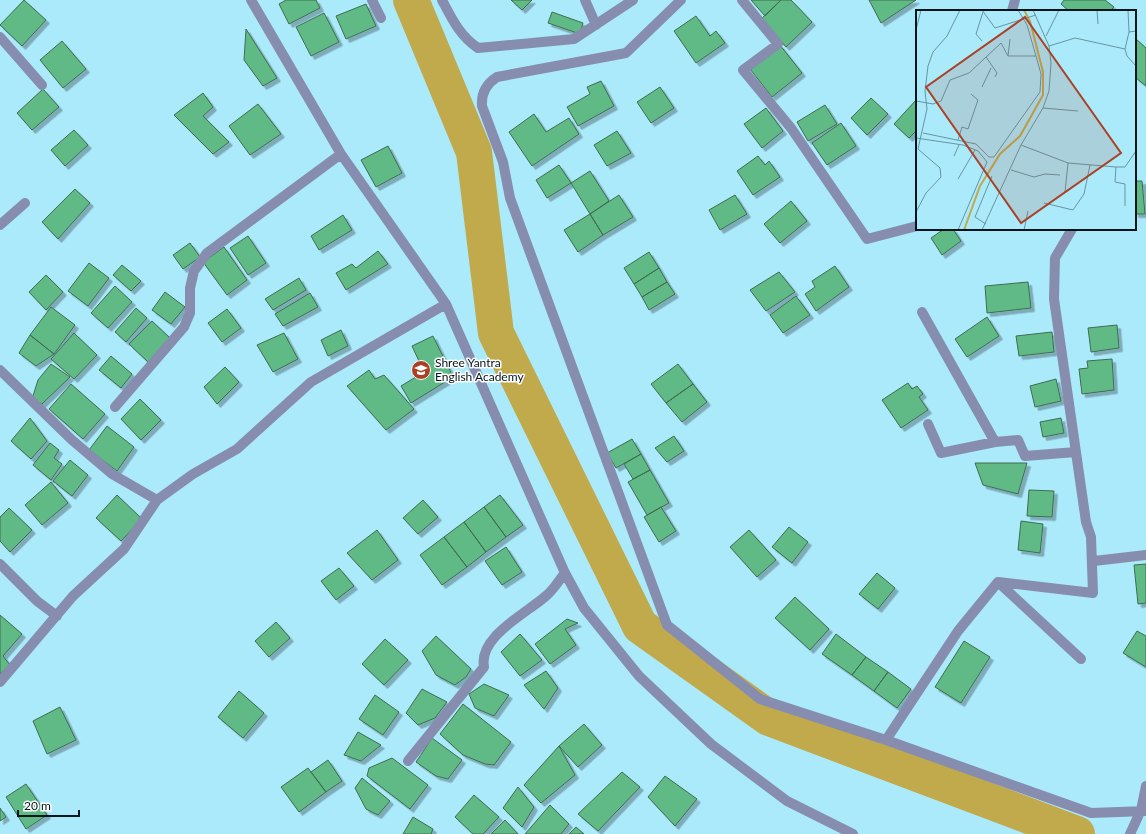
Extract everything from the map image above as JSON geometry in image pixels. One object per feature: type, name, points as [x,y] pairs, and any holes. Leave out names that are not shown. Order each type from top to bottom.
[{"type":"street","points":[[252,0],[341,154],[446,304],[565,573],[584,608],[639,676],[711,744],[787,801],[853,834]]},
{"type":"street","points":[[372,0],[381,18]]},
{"type":"street","points":[[442,0],[458,30],[466,40],[478,48],[574,39],[633,0]]},
{"type":"street","points":[[584,0],[596,25]]},
{"type":"street","points":[[681,0],[626,53],[497,78],[484,89],[482,106],[503,162],[513,205],[667,625],[760,699],[886,740],[1091,813],[1143,810]]},
{"type":"street","points":[[742,0],[778,44],[743,70],[791,128],[867,239],[916,226]]},
{"type":"street","points":[[1012,10],[1015,0]]},
{"type":"street","points":[[0,37],[42,85]]},
{"type":"street","points":[[115,407],[184,327],[190,313],[190,288],[194,270],[207,253],[341,154]]},
{"type":"street","points":[[0,225],[25,203]]},
{"type":"street","points":[[998,582],[1093,593],[1094,561],[1091,538],[1086,522],[1054,299],[1055,258],[1071,230]]},
{"type":"street","points":[[0,682],[73,596],[124,549],[157,500],[193,474],[237,450],[311,382],[446,304]]},
{"type":"street","points":[[922,312],[994,442]]},
{"type":"street","points":[[0,370],[72,440],[112,474],[157,500]]},
{"type":"street","points":[[928,424],[941,453],[994,442],[1018,440],[1025,456],[1076,452]]},
{"type":"street","points":[[1094,561],[1146,555]]},
{"type":"street","points":[[0,564],[37,601],[57,616]]},
{"type":"street","points":[[408,762],[484,667],[483,661],[488,645],[503,628],[530,610],[549,594],[565,573]]},
{"type":"street","points":[[886,740],[958,631],[998,582]]},
{"type":"street","points":[[998,582],[1080,659]]},
{"type":"street","points":[[1131,832],[1143,810],[1146,786]]},
{"type":"building","points":[[24,0],[46,20],[22,46],[0,25]]},
{"type":"building","points":[[286,0],[316,0],[320,8],[289,24],[279,4]]},
{"type":"building","points":[[511,0],[532,0],[522,10]]},
{"type":"building","points":[[751,0],[781,0],[765,16]]},
{"type":"building","points":[[781,0],[791,0],[812,22],[786,47],[761,19]]},
{"type":"building","points":[[869,0],[916,0],[881,23]]},
{"type":"building","points":[[1064,0],[1105,0],[1114,7],[1111,10],[1068,10],[1061,4]]},
{"type":"building","points":[[366,4],[376,26],[346,39],[336,16]]},
{"type":"building","points":[[552,12],[583,23],[580,34],[548,23]]},
{"type":"building","points":[[324,13],[339,42],[311,56],[296,27]]},
{"type":"building","points":[[696,16],[710,36],[716,31],[725,43],[696,63],[674,31]]},
{"type":"building","points":[[246,29],[277,78],[263,86],[244,60]]},
{"type":"building","points":[[1136,39],[1146,48],[1146,86],[1136,78]]},
{"type":"building","points":[[62,41],[86,69],[63,88],[40,60]]},
{"type":"building","points":[[780,45],[802,73],[772,97],[750,69]]},
{"type":"building","points":[[601,81],[614,106],[578,126],[567,107],[590,94],[587,87]]},
{"type":"building","points":[[660,87],[674,108],[651,123],[637,102]]},
{"type":"building","points":[[43,89],[59,107],[32,130],[17,113]]},
{"type":"building","points":[[203,93],[213,107],[203,116],[229,142],[213,154],[174,115]]},
{"type":"building","points":[[871,98],[888,114],[867,135],[851,118]]},
{"type":"building","points":[[916,100],[916,131],[909,138],[894,124]]},
{"type":"building","points":[[258,104],[281,134],[250,155],[229,126]]},
{"type":"building","points":[[825,105],[837,124],[808,141],[797,122]]},
{"type":"building","points":[[766,108],[783,131],[762,148],[744,124]]},
{"type":"building","points":[[534,114],[546,132],[569,118],[579,134],[532,166],[509,132]]},
{"type":"building","points":[[841,123],[856,146],[827,165],[812,143]]},
{"type":"building","points":[[74,130],[88,145],[65,166],[51,150]]},
{"type":"building","points":[[617,131],[631,153],[607,166],[594,145]]},
{"type":"building","points":[[388,146],[402,173],[376,187],[361,160]]},
{"type":"building","points":[[758,156],[765,165],[769,161],[780,177],[753,195],[737,171]]},
{"type":"building","points":[[559,165],[571,183],[547,198],[536,180]]},
{"type":"building","points":[[590,171],[609,201],[590,214],[571,183]]},
{"type":"building","points":[[1136,181],[1142,181],[1145,214],[1136,214]]},
{"type":"building","points":[[75,189],[90,203],[58,239],[42,222]]},
{"type":"building","points":[[619,195],[633,217],[603,235],[590,214]]},
{"type":"building","points":[[735,195],[747,214],[720,230],[709,210]]},
{"type":"building","points":[[791,201],[807,221],[780,243],[764,224]]},
{"type":"building","points":[[590,214],[603,235],[578,252],[564,230]]},
{"type":"building","points":[[343,215],[352,230],[319,250],[311,236]]},
{"type":"building","points":[[943,230],[954,230],[961,241],[942,255],[931,238]]},
{"type":"building","points":[[248,236],[266,263],[248,275],[230,248]]},
{"type":"building","points":[[190,243],[200,257],[183,269],[173,255]]},
{"type":"building","points":[[224,247],[247,280],[227,295],[203,262]]},
{"type":"building","points":[[378,251],[388,264],[346,290],[336,273],[352,264],[356,268]]},
{"type":"building","points":[[649,252],[659,268],[634,284],[624,268]]},
{"type":"building","points":[[89,263],[109,278],[88,306],[68,291]]},
{"type":"building","points":[[122,265],[141,281],[131,291],[113,275]]},
{"type":"building","points":[[835,266],[849,287],[816,311],[805,294],[815,287],[812,281]]},
{"type":"building","points":[[659,268],[667,282],[642,297],[634,284]]},
{"type":"building","points":[[779,272],[795,292],[766,311],[750,290]]},
{"type":"building","points":[[46,275],[63,292],[46,310],[29,292]]},
{"type":"building","points":[[299,278],[306,290],[273,310],[265,299]]},
{"type":"building","points":[[667,282],[675,294],[649,310],[642,297]]},
{"type":"building","points":[[1028,282],[1031,308],[987,313],[985,286]]},
{"type":"building","points":[[115,286],[132,302],[108,328],[91,313]]},
{"type":"building","points":[[165,292],[185,307],[171,324],[152,310]]},
{"type":"building","points":[[310,293],[318,307],[283,326],[275,314]]},
{"type":"building","points":[[796,296],[810,315],[783,333],[770,315]]},
{"type":"building","points":[[51,307],[75,325],[54,354],[30,335]]},
{"type":"building","points":[[136,308],[147,318],[126,342],[115,332]]},
{"type":"building","points":[[227,309],[241,328],[222,342],[208,323]]},
{"type":"building","points":[[987,317],[999,336],[967,357],[955,339]]},
{"type":"building","points":[[152,321],[170,338],[149,363],[129,344]]},
{"type":"building","points":[[1117,325],[1119,348],[1091,352],[1088,328]]},
{"type":"building","points":[[341,330],[348,346],[328,356],[321,340]]},
{"type":"building","points":[[1052,332],[1054,352],[1019,356],[1016,336]]},
{"type":"building","points":[[74,333],[97,355],[74,379],[51,359]]},
{"type":"building","points":[[284,333],[298,359],[273,372],[257,345]]},
{"type":"building","points":[[30,335],[54,354],[36,366],[19,353]]},
{"type":"building","points":[[433,336],[453,377],[411,403],[401,386],[424,372],[412,346]]},
{"type":"building","points":[[111,356],[132,374],[121,388],[99,370]]},
{"type":"building","points":[[1112,359],[1114,390],[1082,394],[1079,369],[1088,368],[1087,361]]},
{"type":"building","points":[[51,364],[70,377],[42,404],[32,399],[38,380]]},
{"type":"building","points":[[678,364],[693,384],[666,403],[651,384]]},
{"type":"building","points":[[225,367],[239,382],[217,404],[204,387]]},
{"type":"building","points":[[369,370],[375,379],[384,375],[414,409],[386,430],[347,386]]},
{"type":"building","points":[[1056,379],[1061,401],[1035,407],[1030,386]]},
{"type":"building","points":[[908,383],[912,389],[917,386],[923,394],[919,397],[928,410],[901,428],[882,400]]},
{"type":"building","points":[[71,384],[105,414],[83,439],[49,409]]},
{"type":"building","points":[[693,384],[707,402],[682,422],[666,403]]},
{"type":"building","points":[[140,399],[161,420],[141,440],[121,419]]},
{"type":"building","points":[[30,418],[47,441],[31,459],[11,441]]},
{"type":"building","points":[[1061,418],[1064,433],[1043,437],[1040,422]]},
{"type":"building","points":[[107,426],[134,447],[117,471],[89,450]]},
{"type":"building","points":[[674,436],[684,451],[667,462],[655,448]]},
{"type":"building","points":[[632,439],[641,454],[616,468],[607,453]]},
{"type":"building","points":[[50,443],[59,450],[54,458],[62,464],[51,480],[33,465]]},
{"type":"building","points":[[641,454],[650,470],[633,479],[624,464]]},
{"type":"building","points":[[70,460],[88,475],[72,496],[53,481]]},
{"type":"building","points":[[975,463],[1027,463],[1018,494],[983,485]]},
{"type":"building","points":[[650,470],[669,503],[647,515],[628,482]]},
{"type":"building","points":[[51,482],[68,503],[42,525],[25,505]]},
{"type":"building","points":[[1029,490],[1054,491],[1052,517],[1027,516]]},
{"type":"building","points":[[117,495],[142,519],[121,541],[96,518]]},
{"type":"building","points":[[500,495],[523,525],[506,537],[484,507]]},
{"type":"building","points":[[423,500],[438,517],[418,534],[403,518]]},
{"type":"building","points":[[484,507],[506,537],[486,552],[464,522]]},
{"type":"building","points":[[661,507],[676,531],[659,542],[644,517]]},
{"type":"building","points":[[9,508],[32,530],[10,552],[0,541],[0,517]]},
{"type":"building","points":[[1021,521],[1043,524],[1040,553],[1018,550]]},
{"type":"building","points":[[464,522],[486,552],[467,567],[444,537]]},
{"type":"building","points":[[789,527],[808,542],[792,563],[772,547]]},
{"type":"building","points":[[377,530],[398,560],[372,580],[347,553]]},
{"type":"building","points":[[749,530],[776,560],[757,577],[730,547]]},
{"type":"building","points":[[444,537],[467,567],[442,585],[420,555]]},
{"type":"building","points":[[506,547],[522,572],[502,585],[485,561]]},
{"type":"building","points":[[1146,564],[1146,603],[1138,604],[1134,565]]},
{"type":"building","points":[[339,568],[354,586],[336,600],[321,581]]},
{"type":"building","points":[[877,573],[895,588],[878,609],[859,594]]},
{"type":"building","points":[[795,597],[829,629],[810,650],[775,618]]},
{"type":"building","points":[[0,615],[22,634],[3,656],[10,665],[0,674]]},
{"type":"building","points":[[567,619],[578,623],[565,629],[576,645],[550,664],[535,644]]},
{"type":"building","points":[[276,622],[290,638],[269,657],[255,641]]},
{"type":"building","points":[[1137,631],[1146,636],[1146,667],[1123,653]]},
{"type":"building","points":[[520,634],[542,660],[520,676],[501,652]]},
{"type":"building","points":[[836,634],[866,657],[852,675],[822,654]]},
{"type":"building","points":[[436,636],[471,669],[466,677],[455,685],[436,675],[422,651]]},
{"type":"building","points":[[385,639],[408,660],[384,685],[362,664]]},
{"type":"building","points":[[964,641],[990,657],[961,703],[935,687]]},
{"type":"building","points":[[866,657],[888,672],[874,691],[852,675]]},
{"type":"building","points":[[546,671],[558,688],[544,709],[524,685]]},
{"type":"building","points":[[888,672],[911,689],[897,708],[874,691]]},
{"type":"building","points":[[484,684],[509,695],[494,716],[475,708],[469,694]]},
{"type":"building","points":[[422,689],[447,702],[435,718],[418,725],[406,713]]},
{"type":"building","points":[[239,691],[264,713],[243,738],[218,717]]},
{"type":"building","points":[[375,695],[399,712],[383,735],[359,719]]},
{"type":"building","points":[[463,704],[511,742],[494,765],[485,764],[463,755],[440,734]]},
{"type":"building","points":[[60,707],[76,740],[47,754],[33,721]]},
{"type":"building","points":[[584,724],[602,745],[578,767],[559,746]]},
{"type":"building","points":[[358,732],[381,745],[361,761],[344,755]]},
{"type":"building","points":[[432,738],[462,760],[448,779],[436,776],[416,762]]},
{"type":"building","points":[[559,746],[575,775],[541,803],[524,785]]},
{"type":"building","points":[[392,758],[428,785],[410,809],[367,776],[369,768]]},
{"type":"building","points":[[328,760],[342,781],[326,792],[311,772]]},
{"type":"building","points":[[308,768],[326,792],[299,812],[281,787]]},
{"type":"building","points":[[622,772],[640,787],[598,831],[578,814]]},
{"type":"building","points":[[665,776],[697,799],[675,826],[648,797]]},
{"type":"building","points":[[362,778],[390,801],[378,815],[366,809],[355,788]]},
{"type":"building","points":[[26,784],[47,815],[26,829],[6,797]]},
{"type":"building","points":[[518,787],[534,807],[522,827],[503,808]]},
{"type":"building","points":[[474,795],[499,817],[483,834],[473,834],[455,817]]},
{"type":"building","points":[[550,805],[569,824],[561,834],[525,834]]},
{"type":"building","points":[[0,808],[6,817],[0,821]]},
{"type":"building","points":[[413,817],[433,829],[431,834],[403,834]]},
{"type":"building","points":[[505,820],[518,834],[491,834]]},
{"type":"building","points":[[576,827],[584,834],[569,834]]},
{"type":"waterway","points":[[411,0],[474,152],[496,333],[640,626],[769,718],[1077,834]]},
{"type":"place","name":"Shree Yantra English Academy","points":[[421,370]]}]
